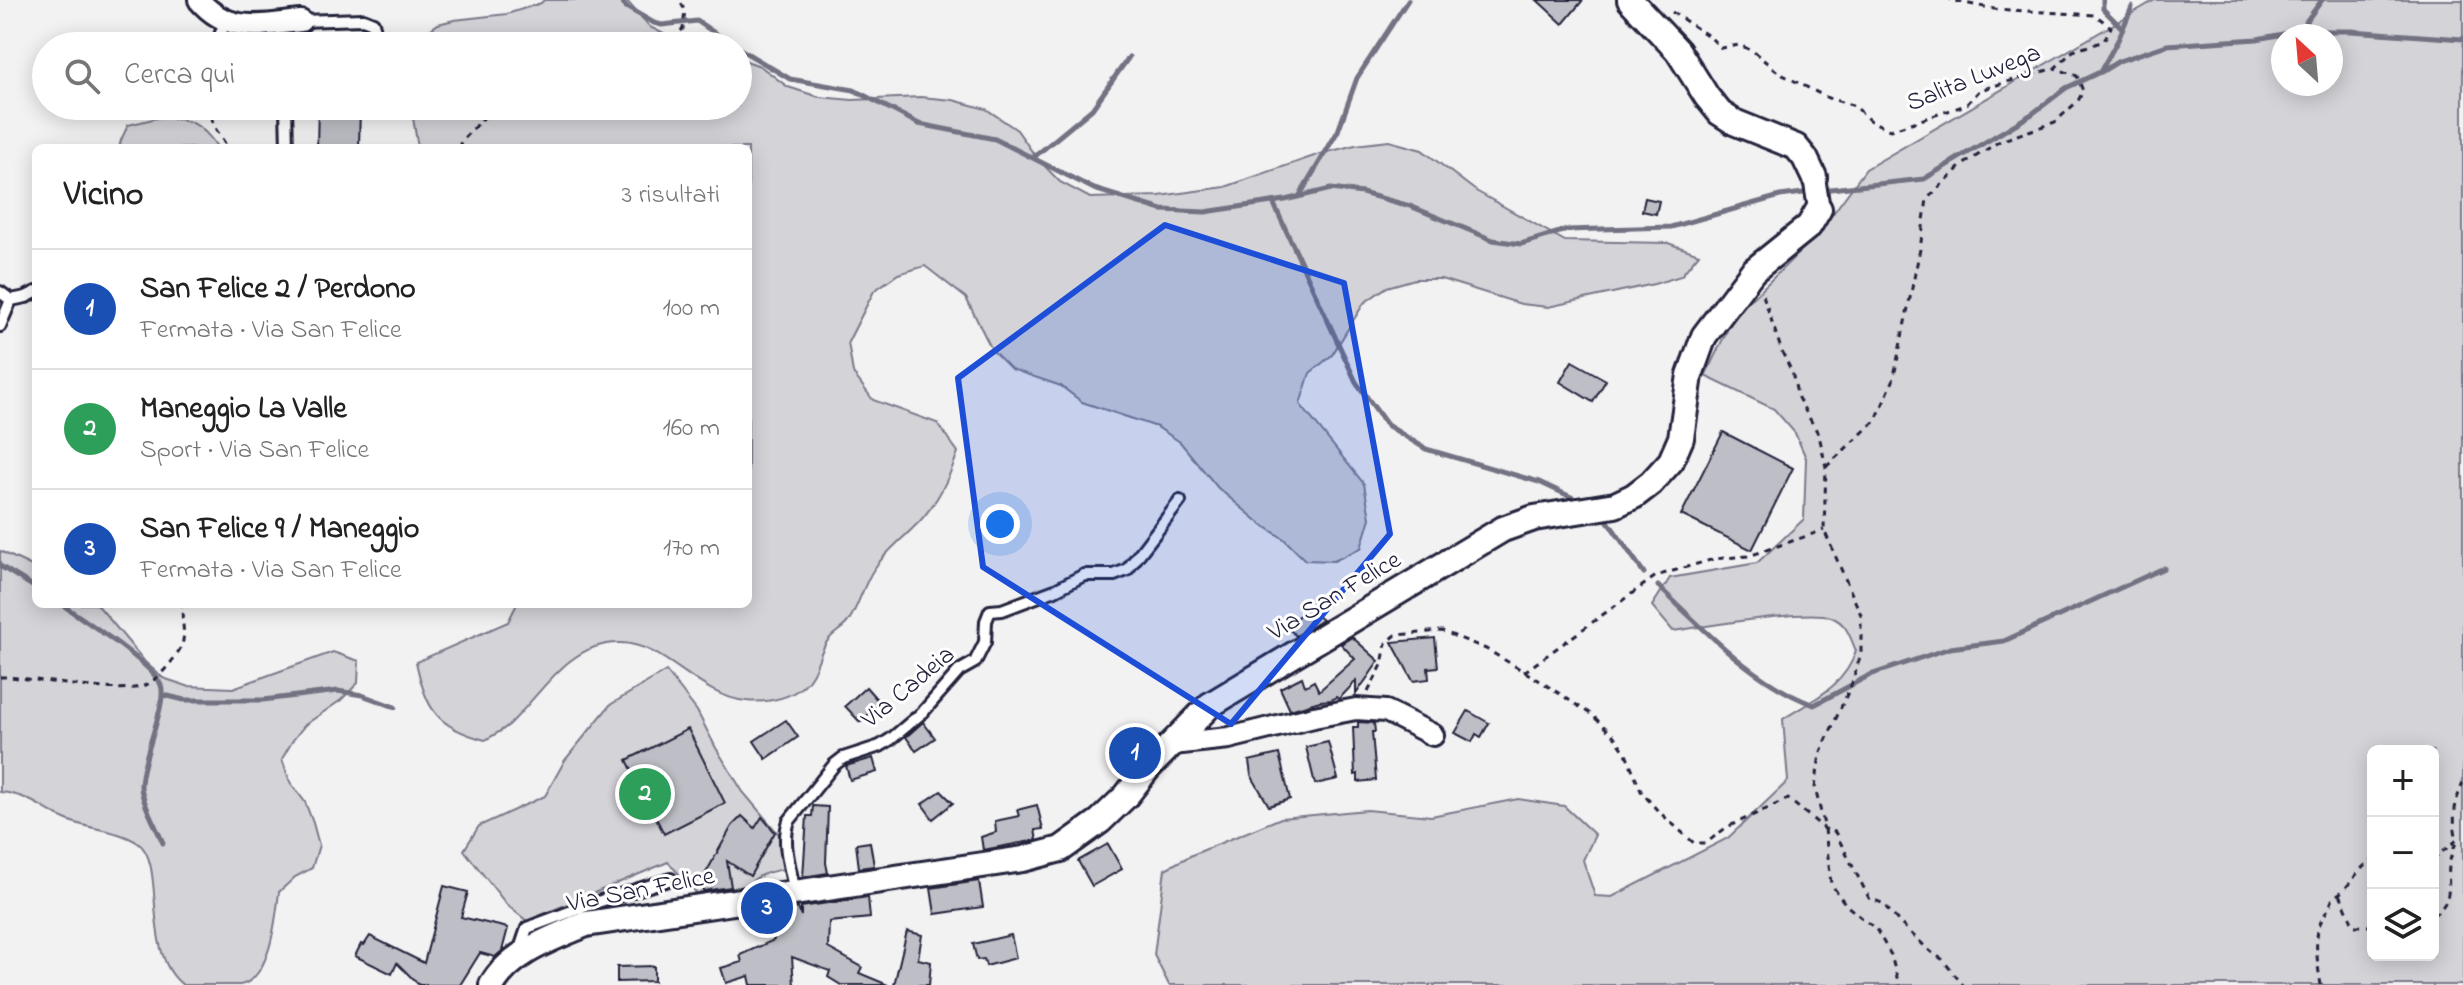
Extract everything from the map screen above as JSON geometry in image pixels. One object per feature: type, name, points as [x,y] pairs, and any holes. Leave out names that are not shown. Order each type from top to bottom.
[{"type":"street","points":[[199,0],[225,22],[301,21]]},
{"type":"street","name":"Via San Felice","points":[[492,985],[507,965],[517,958],[586,924],[1023,859],[1061,849],[1100,821],[1126,796],[1148,768],[1210,705],[1503,529],[1534,518],[1615,505],[1651,483],[1671,461],[1681,438],[1690,375],[1704,336],[1753,271],[1809,226],[1819,209],[1814,177],[1796,147],[1734,122],[1720,113],[1678,51],[1630,0]]},
{"type":"street","points":[[1172,744],[1229,738],[1356,709],[1386,711],[1433,735]]},
{"type":"lane","points":[[301,21],[363,19],[373,23],[375,32]]},
{"type":"lane","points":[[221,32],[225,22]]},
{"type":"lane","points":[[286,120],[287,144]]},
{"type":"lane","points":[[0,292],[11,300]]},
{"type":"lane","points":[[0,326],[11,300],[32,293]]},
{"type":"lane","name":"Via Cadeia","points":[[795,895],[786,829],[834,765],[843,758],[880,746],[891,739],[923,712],[959,671],[975,662],[985,642],[990,611],[1002,610],[1055,590],[1084,575],[1114,575],[1127,570],[1180,501]]},
{"type":"lane","points":[[517,958],[527,928],[671,879]]},
{"type":"path","points":[[679,0],[685,10],[683,29],[679,32]]},
{"type":"path","name":"Salita Luvega","points":[[1670,11],[1710,37],[1721,48],[1740,45],[1754,52],[1779,73],[1828,98],[1855,106],[1869,120],[1890,130],[1966,105],[1980,90],[2055,68],[2073,51],[2104,41],[2111,27],[2095,15],[1994,9],[1950,0]]},
{"type":"path","points":[[1826,467],[1876,420],[1893,381],[1927,199],[1961,166],[2000,141],[2055,122],[2078,101],[2083,91],[2077,76],[2055,68]]},
{"type":"path","points":[[212,120],[225,144]]},
{"type":"path","points":[[460,144],[481,120]]},
{"type":"path","points":[[1753,271],[1792,372],[1798,398],[1819,435],[1826,467],[1824,530],[1861,615],[1861,654],[1852,683],[1820,754],[1815,788],[1825,829],[1831,884],[1846,905],[1876,929],[1891,955],[1899,985]]},
{"type":"path","points":[[1524,672],[1656,576],[1714,559],[1749,556],[1824,530]]},
{"type":"path","points":[[0,677],[103,688],[146,685],[166,668],[181,646],[184,639],[182,608]]},
{"type":"path","points":[[1356,709],[1374,683],[1382,665],[1386,643],[1396,635],[1442,631],[1477,644],[1592,715],[1626,753],[1641,791],[1694,843],[1706,843],[1727,827],[1788,799],[1825,829],[1838,835],[1869,898],[1882,903],[1942,959],[1963,985]]},
{"type":"path","points":[[2439,910],[2450,895],[2449,864],[2457,840],[2453,816],[2463,783]]},
{"type":"path","points":[[2439,854],[2457,840]]},
{"type":"path","points":[[2321,985],[2317,962],[2319,927],[2333,897],[2340,894],[2367,863]]},
{"type":"path","points":[[2340,894],[2354,926],[2367,926]]},
{"type":"highlighted area","points":[[1165,225],[1344,283],[1390,534],[1231,724],[983,567],[958,378]]},
{"type":"shaded area","points":[[544,0],[626,0],[650,27],[660,32],[427,32],[438,24],[507,14]]},
{"type":"shaded area","points":[[2155,0],[2463,0],[2463,985],[1169,985],[1154,955],[1165,869],[1281,818],[1367,810],[1431,816],[1518,799],[1564,806],[1595,835],[1583,860],[1595,896],[1612,897],[1728,838],[1788,781],[1783,719],[1827,691],[1844,674],[1856,651],[1844,627],[1831,617],[1801,615],[1673,631],[1652,606],[1670,578],[1757,563],[1804,519],[1806,458],[1795,433],[1774,409],[1705,376],[1734,316],[1817,235],[1866,169]]},
{"type":"shaded area","points":[[752,63],[788,87],[819,97],[852,100],[921,97],[953,100],[986,109],[1017,130],[1036,157],[1060,182],[1090,198],[1159,196],[1225,187],[1320,154],[1389,141],[1422,150],[1476,191],[1565,241],[1668,243],[1699,254],[1681,276],[1548,307],[1521,304],[1441,279],[1415,279],[1387,287],[1364,303],[1332,355],[1310,373],[1300,404],[1364,484],[1370,518],[1361,548],[1334,561],[1305,560],[1284,539],[1218,488],[1180,442],[1157,427],[1082,402],[1061,386],[1011,369],[992,350],[966,298],[925,266],[898,274],[874,291],[848,342],[853,373],[873,400],[937,423],[958,452],[934,503],[874,569],[850,618],[825,644],[805,684],[780,698],[746,701],[712,690],[652,651],[620,643],[602,645],[571,660],[511,723],[485,740],[455,729],[436,714],[425,693],[416,662],[508,622],[515,608],[752,608],[752,144],[417,144],[413,120],[752,120]]},
{"type":"shaded area","points":[[149,120],[183,120],[200,128],[215,144],[120,144],[128,125]]},
{"type":"shaded area","points":[[0,551],[32,566],[32,608],[100,608],[145,662],[163,678],[187,686],[233,688],[333,652],[359,661],[358,683],[341,700],[305,725],[282,759],[290,782],[305,802],[319,845],[312,868],[295,877],[279,892],[265,959],[259,971],[240,985],[183,985],[170,971],[158,931],[151,869],[138,843],[58,816],[28,799],[0,792]]},
{"type":"shaded area","points":[[666,671],[697,711],[743,792],[782,838],[789,868],[762,875],[742,893],[702,899],[668,862],[527,921],[507,905],[464,850],[479,826],[545,796],[565,760],[610,705]]},
{"type":"building","points":[[1537,0],[1583,0],[1563,24]]},
{"type":"building","points":[[318,120],[360,120],[359,144],[317,144]]},
{"type":"building","points":[[1645,198],[1659,201],[1656,214],[1642,211]]},
{"type":"building","points":[[1572,361],[1606,380],[1593,402],[1560,382]]},
{"type":"building","points":[[1723,432],[1793,468],[1752,550],[1681,515]]},
{"type":"building","points":[[1308,608],[1322,620],[1296,636],[1290,630],[1294,626],[1291,622]]},
{"type":"building","points":[[1352,637],[1379,661],[1356,694],[1356,681],[1339,699],[1336,697],[1290,710],[1280,688],[1302,677],[1305,686],[1314,681],[1319,691],[1355,659],[1341,644]]},
{"type":"building","points":[[1435,638],[1438,667],[1428,668],[1429,679],[1413,681],[1392,642]]},
{"type":"building","points":[[866,687],[880,703],[860,722],[845,706]]},
{"type":"building","points":[[1468,711],[1489,723],[1481,737],[1476,734],[1472,742],[1455,733]]},
{"type":"building","points":[[786,720],[798,737],[766,759],[754,741]]},
{"type":"building","points":[[923,722],[935,738],[916,751],[906,737]]},
{"type":"building","points":[[1358,722],[1374,723],[1376,780],[1358,782],[1358,774],[1355,775],[1353,727],[1358,727]]},
{"type":"building","points":[[688,729],[725,803],[664,834],[627,760]]},
{"type":"building","points":[[1328,742],[1338,779],[1315,784],[1306,747]]},
{"type":"building","points":[[1279,754],[1290,799],[1269,806],[1251,775],[1249,761]]},
{"type":"building","points":[[873,758],[877,772],[850,780],[846,766]]},
{"type":"building","points":[[941,791],[953,803],[933,819],[922,804]]},
{"type":"building","points":[[1037,805],[1043,829],[1035,830],[1037,840],[983,850],[981,837],[996,832],[995,821],[1019,816],[1017,810]]},
{"type":"building","points":[[813,806],[828,807],[828,873],[803,877],[807,816],[812,816]]},
{"type":"building","points":[[742,816],[755,828],[762,817],[775,832],[750,876],[727,861],[731,887],[703,891],[702,880],[732,826]]},
{"type":"building","points":[[870,842],[874,866],[859,868],[856,844]]},
{"type":"building","points":[[1108,844],[1122,869],[1092,886],[1078,861]]},
{"type":"building","points":[[979,881],[983,907],[935,914],[931,888]]},
{"type":"building","points":[[444,886],[468,892],[461,917],[508,928],[502,951],[495,957],[480,953],[460,985],[419,985],[397,963],[392,974],[355,956],[370,936],[424,963]]},
{"type":"building","points":[[868,897],[870,918],[829,922],[828,948],[862,967],[859,973],[888,985],[841,985],[828,977],[830,971],[792,957],[794,985],[751,985],[749,976],[726,983],[721,968],[742,962],[740,955],[774,940],[770,914],[798,908],[801,916],[801,907]]},
{"type":"building","points":[[907,931],[922,935],[918,959],[931,962],[929,985],[894,985]]},
{"type":"building","points":[[1011,935],[1016,958],[986,966],[984,959],[977,960],[973,944]]},
{"type":"building","points":[[654,966],[654,981],[617,982],[617,967]]},
{"type":"waterway","points":[[621,0],[626,7],[654,23],[697,21],[713,32]]},
{"type":"waterway","points":[[1300,195],[1338,131],[1357,78],[1408,0]]},
{"type":"waterway","points":[[2103,0],[2103,9],[2123,29]]},
{"type":"waterway","points":[[2304,24],[2322,0]]},
{"type":"waterway","points":[[1821,190],[1924,179],[2032,114],[2066,88],[2100,72],[2132,7]]},
{"type":"waterway","points":[[2101,72],[2119,61],[2167,45],[2257,39],[2299,31],[2351,31],[2463,39]]},
{"type":"waterway","points":[[752,56],[790,79],[854,90],[919,124],[995,139],[1094,189],[1162,210],[1205,212],[1285,200],[1331,189],[1362,193],[1410,206],[1493,240],[1521,244],[1566,230],[1671,227],[1780,196],[1811,192]]},
{"type":"waterway","points":[[1034,157],[1092,109],[1129,57]]},
{"type":"waterway","points":[[1273,202],[1356,382],[1387,425],[1426,449],[1539,482],[1582,502]]},
{"type":"waterway","points":[[1600,515],[1607,520],[1644,573]]},
{"type":"waterway","points":[[0,566],[32,586]]},
{"type":"waterway","points":[[1658,586],[1750,669],[1791,695],[1814,705],[1870,675],[1950,648],[2004,641],[2164,568]]},
{"type":"waterway","points":[[67,608],[145,665],[161,685],[161,705],[141,786],[146,807],[163,843]]},
{"type":"waterway","points":[[164,695],[184,700],[263,700],[338,691],[362,695],[395,707]]},
{"type":"place","name":"San Felice 2 / Perdono","points":[[1135,753]]},
{"type":"place","name":"Maneggio La Valle","points":[[645,794]]},
{"type":"place","name":"San Felice 9 / Maneggio","points":[[767,908]]}]
